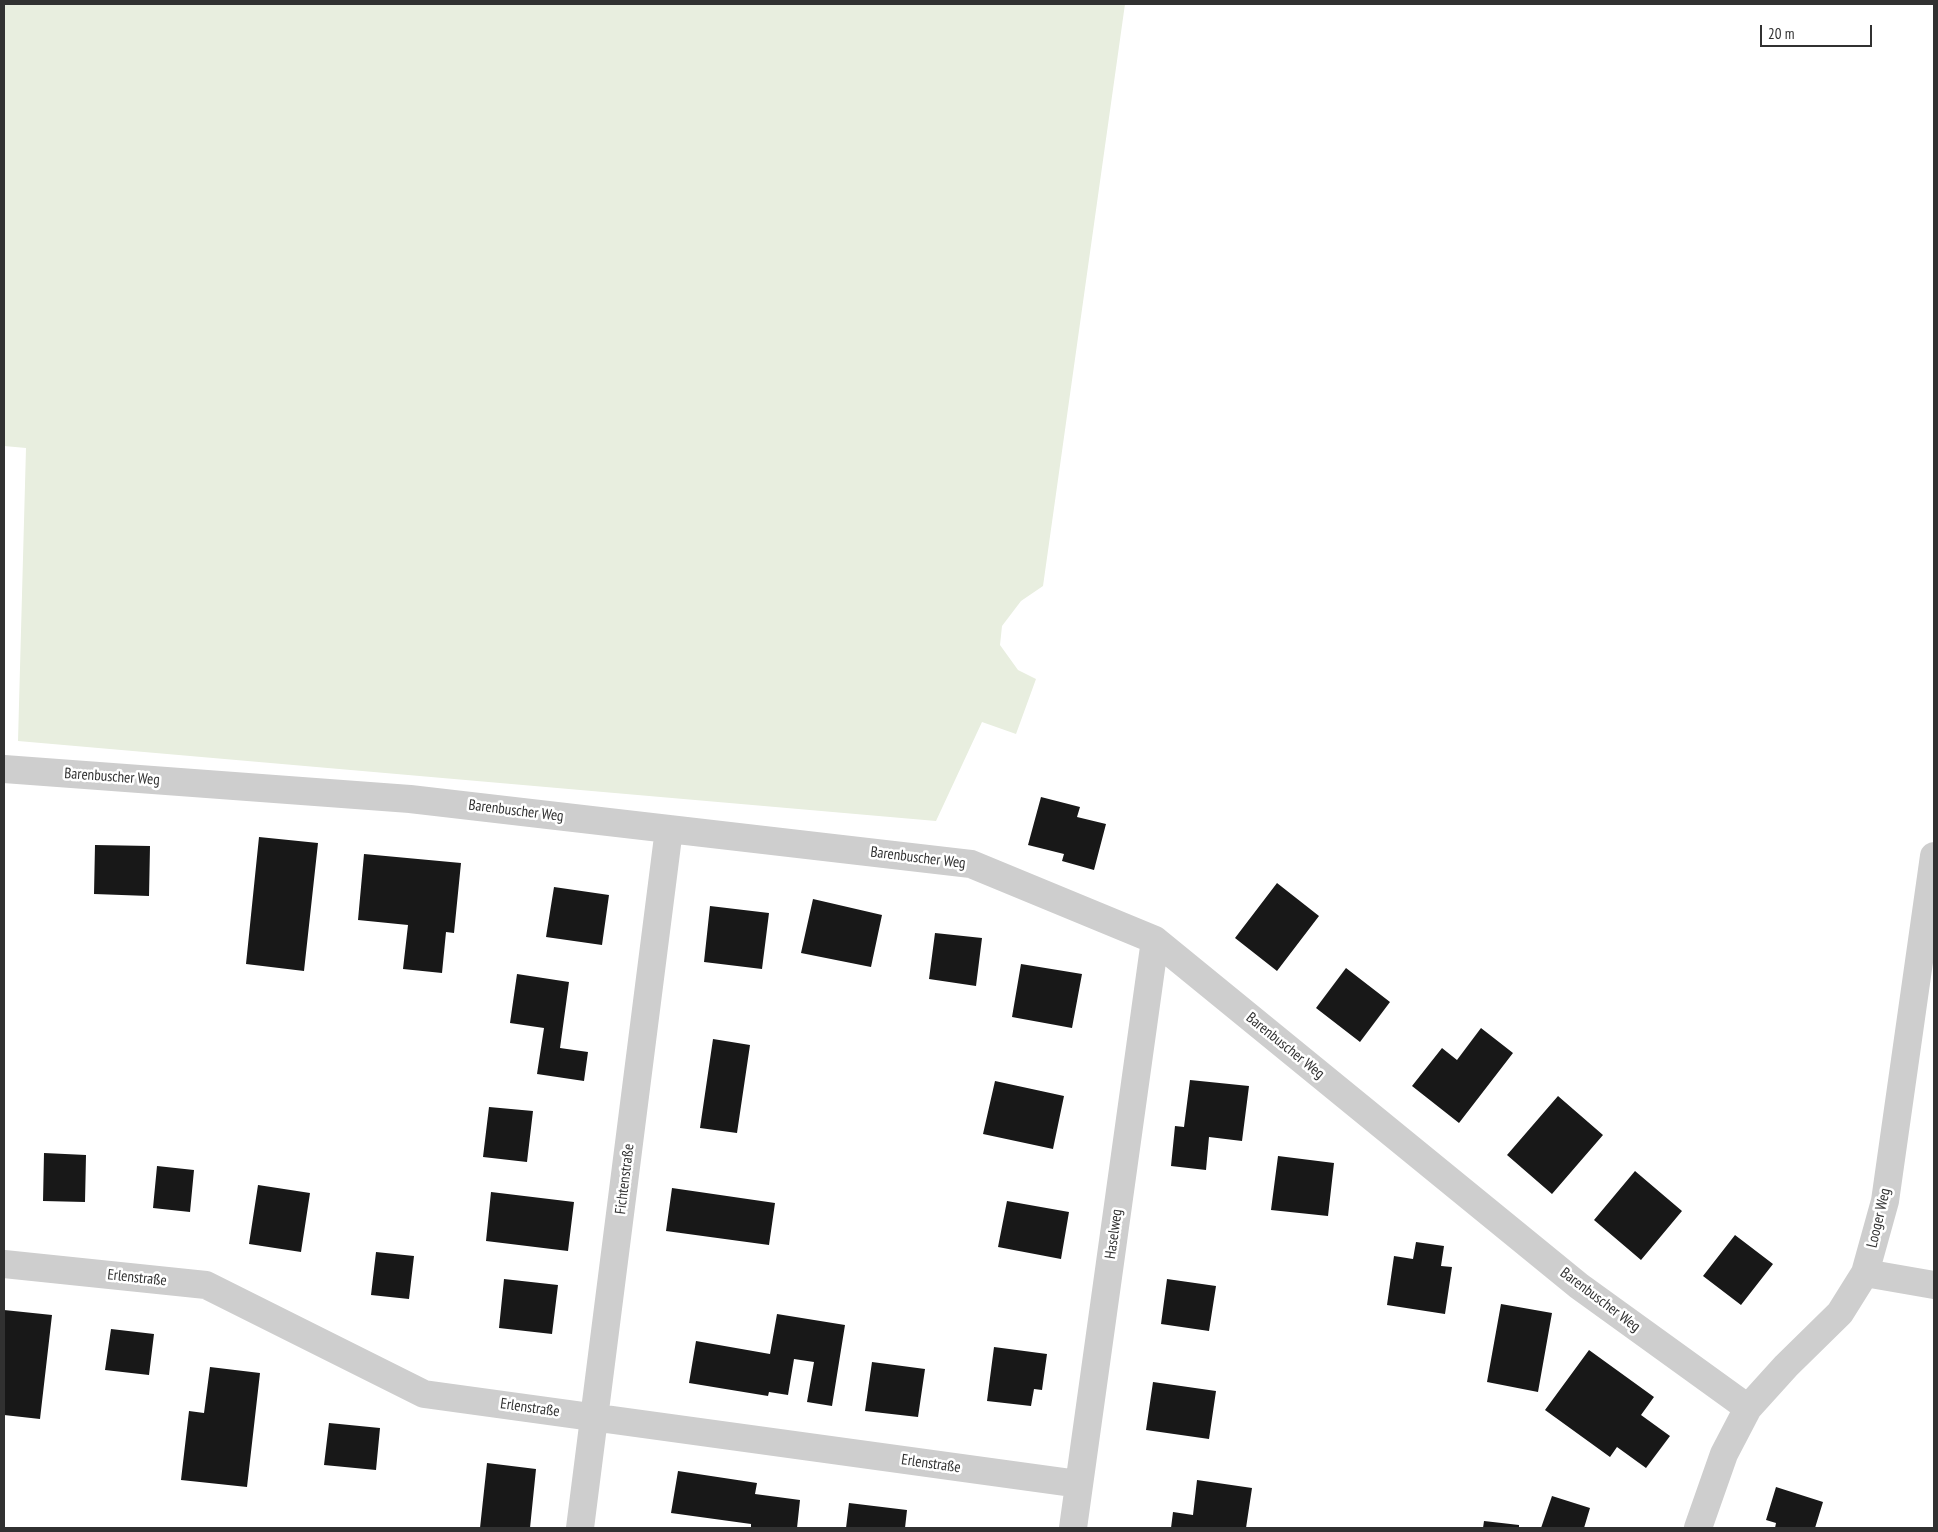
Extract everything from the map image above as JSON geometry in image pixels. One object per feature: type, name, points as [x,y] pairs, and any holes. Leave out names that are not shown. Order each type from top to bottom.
[{"type":"street","name":"Barenbuscher Weg","points":[[4,769],[410,799],[971,864],[1155,940],[1579,1286],[1748,1408]]},
{"type":"street","name":"Fichtenstraße","points":[[580,1528],[669,829]]},
{"type":"street","name":"Looger Weg","points":[[1698,1528],[1724,1454],[1748,1408],[1786,1366],[1840,1314],[1865,1273],[1884,1201],[1934,856]]},
{"type":"street","name":"Haselweg","points":[[1073,1528],[1155,940]]},
{"type":"street","name":"Erlenstraße","points":[[4,1264],[206,1285],[424,1394],[1079,1484]]},
{"type":"street","points":[[1865,1273],[1934,1285]]},
{"type":"green space","points":[[4,4],[1125,4],[1043,586],[1021,601],[1002,626],[1000,645],[1018,670],[1036,679],[1016,734],[982,722],[936,821],[18,741],[26,448],[4,446]]},
{"type":"building","points":[[1041,797],[1080,807],[1077,817],[1106,824],[1094,870],[1062,861],[1064,854],[1028,845]]},
{"type":"building","points":[[259,837],[318,843],[304,971],[246,964]]},
{"type":"building","points":[[95,845],[150,846],[149,896],[94,894]]},
{"type":"building","points":[[364,854],[461,863],[454,933],[446,932],[442,973],[403,969],[408,925],[358,920]]},
{"type":"building","points":[[1277,883],[1319,916],[1277,971],[1235,938]]},
{"type":"building","points":[[554,887],[609,895],[602,945],[546,937]]},
{"type":"building","points":[[813,899],[882,915],[871,967],[801,953]]},
{"type":"building","points":[[710,906],[769,913],[762,969],[704,962]]},
{"type":"building","points":[[935,933],[982,938],[976,986],[929,979]]},
{"type":"building","points":[[1021,964],[1082,974],[1072,1028],[1012,1017]]},
{"type":"building","points":[[1346,968],[1390,1002],[1360,1042],[1316,1008]]},
{"type":"building","points":[[517,974],[569,982],[560,1048],[588,1052],[584,1081],[537,1074],[544,1028],[510,1023]]},
{"type":"building","points":[[1481,1028],[1513,1053],[1459,1123],[1412,1086],[1442,1048],[1457,1060]]},
{"type":"building","points":[[713,1039],[750,1045],[737,1133],[700,1128]]},
{"type":"building","points":[[1190,1080],[1249,1086],[1242,1141],[1209,1137],[1206,1170],[1171,1166],[1175,1126],[1184,1127]]},
{"type":"building","points":[[995,1081],[1064,1096],[1053,1149],[983,1134]]},
{"type":"building","points":[[1558,1096],[1603,1135],[1552,1194],[1507,1155]]},
{"type":"building","points":[[489,1107],[533,1111],[527,1162],[483,1157]]},
{"type":"building","points":[[44,1153],[86,1155],[85,1202],[43,1201]]},
{"type":"building","points":[[1278,1156],[1334,1163],[1328,1216],[1271,1210]]},
{"type":"building","points":[[157,1166],[194,1170],[190,1212],[153,1208]]},
{"type":"building","points":[[1635,1171],[1682,1211],[1641,1260],[1594,1220]]},
{"type":"building","points":[[258,1185],[310,1193],[301,1252],[249,1244]]},
{"type":"building","points":[[672,1188],[775,1203],[769,1245],[666,1231]]},
{"type":"building","points":[[491,1192],[574,1202],[568,1251],[486,1241]]},
{"type":"building","points":[[1007,1201],[1069,1212],[1061,1259],[998,1247]]},
{"type":"building","points":[[1735,1235],[1773,1264],[1741,1305],[1703,1276]]},
{"type":"building","points":[[1416,1242],[1444,1246],[1441,1266],[1452,1267],[1445,1314],[1387,1305],[1394,1256],[1413,1259]]},
{"type":"building","points":[[376,1252],[414,1256],[409,1299],[371,1295]]},
{"type":"building","points":[[504,1279],[558,1285],[552,1334],[499,1328]]},
{"type":"building","points":[[1167,1279],[1216,1286],[1209,1331],[1161,1324]]},
{"type":"building","points":[[1501,1304],[1552,1313],[1538,1392],[1487,1382]]},
{"type":"building","points":[[4,1310],[52,1315],[40,1419],[4,1415]]},
{"type":"building","points":[[777,1314],[845,1325],[832,1406],[807,1402],[814,1362],[794,1359],[788,1395],[769,1392],[768,1396],[689,1383],[696,1341],[770,1354]]},
{"type":"building","points":[[111,1329],[154,1334],[149,1375],[105,1370]]},
{"type":"building","points":[[994,1347],[1047,1354],[1042,1390],[1034,1389],[1031,1406],[987,1401]]},
{"type":"building","points":[[1589,1350],[1654,1397],[1641,1415],[1670,1436],[1646,1468],[1617,1447],[1610,1457],[1545,1410]]},
{"type":"building","points":[[872,1362],[925,1369],[918,1417],[865,1411]]},
{"type":"building","points":[[210,1367],[260,1373],[247,1487],[181,1480],[189,1411],[204,1413]]},
{"type":"building","points":[[1153,1382],[1216,1391],[1209,1439],[1146,1430]]},
{"type":"building","points":[[329,1423],[380,1428],[376,1470],[324,1465]]},
{"type":"building","points":[[487,1463],[536,1469],[530,1528],[480,1528]]},
{"type":"building","points":[[678,1471],[757,1483],[755,1494],[800,1500],[797,1528],[751,1528],[751,1524],[671,1513]]},
{"type":"building","points":[[1197,1480],[1252,1488],[1246,1528],[1171,1528],[1173,1512],[1193,1515]]},
{"type":"building","points":[[1776,1487],[1823,1502],[1815,1528],[1775,1528],[1776,1523],[1766,1520]]},
{"type":"building","points":[[1552,1496],[1590,1508],[1584,1528],[1541,1528]]},
{"type":"building","points":[[849,1503],[907,1510],[905,1528],[846,1528]]},
{"type":"building","points":[[1484,1521],[1519,1525],[1519,1528],[1483,1528]]}]
